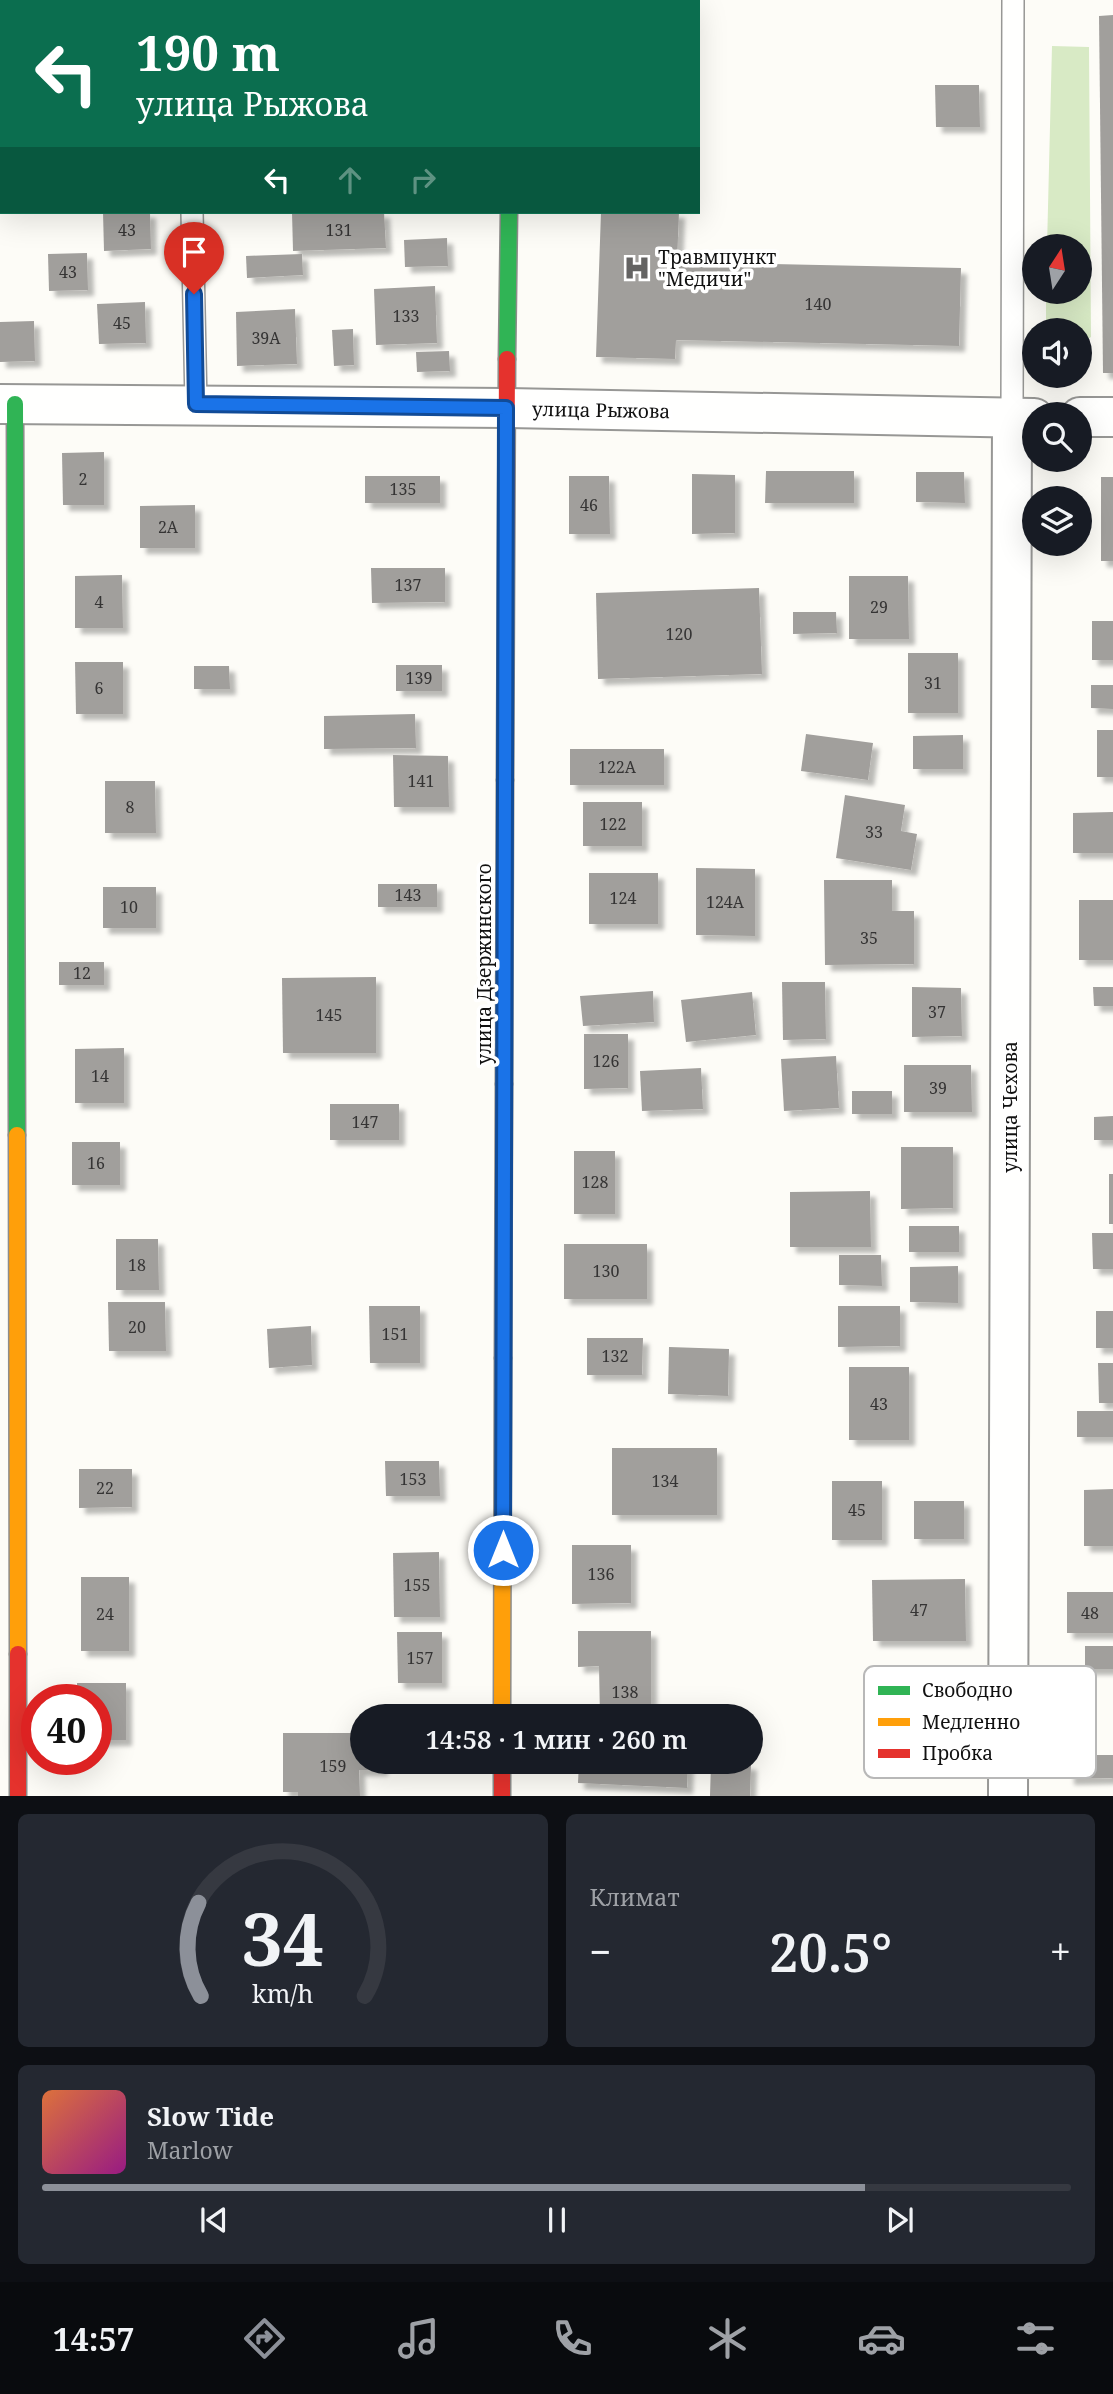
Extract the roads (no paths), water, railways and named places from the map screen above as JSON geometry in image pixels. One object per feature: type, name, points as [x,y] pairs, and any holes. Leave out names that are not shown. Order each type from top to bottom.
[{"type":"street","name":"улица Дзержинского","points":[[502,1704],[509,214]]},
{"type":"street","name":"улица Рыжова","points":[[7,404],[506,408],[1022,418]]},
{"type":"street","points":[[7,404],[18,1796]]},
{"type":"street","points":[[1092,417],[1113,417]]},
{"type":"street","name":"улица Чехова","points":[[1009,1666],[1022,472]]},
{"type":"street","points":[[502,1774],[502,1796]]},
{"type":"street","name":"улица Чехова","points":[[1008,1778],[1008,1796]]},
{"type":"lane","points":[[1013,0],[1023,402]]},
{"type":"lane","points":[[192,214],[196,404]]},
{"type":"place","name":"Травмпункт \"Медичи\"","points":[[637,268]]}]
